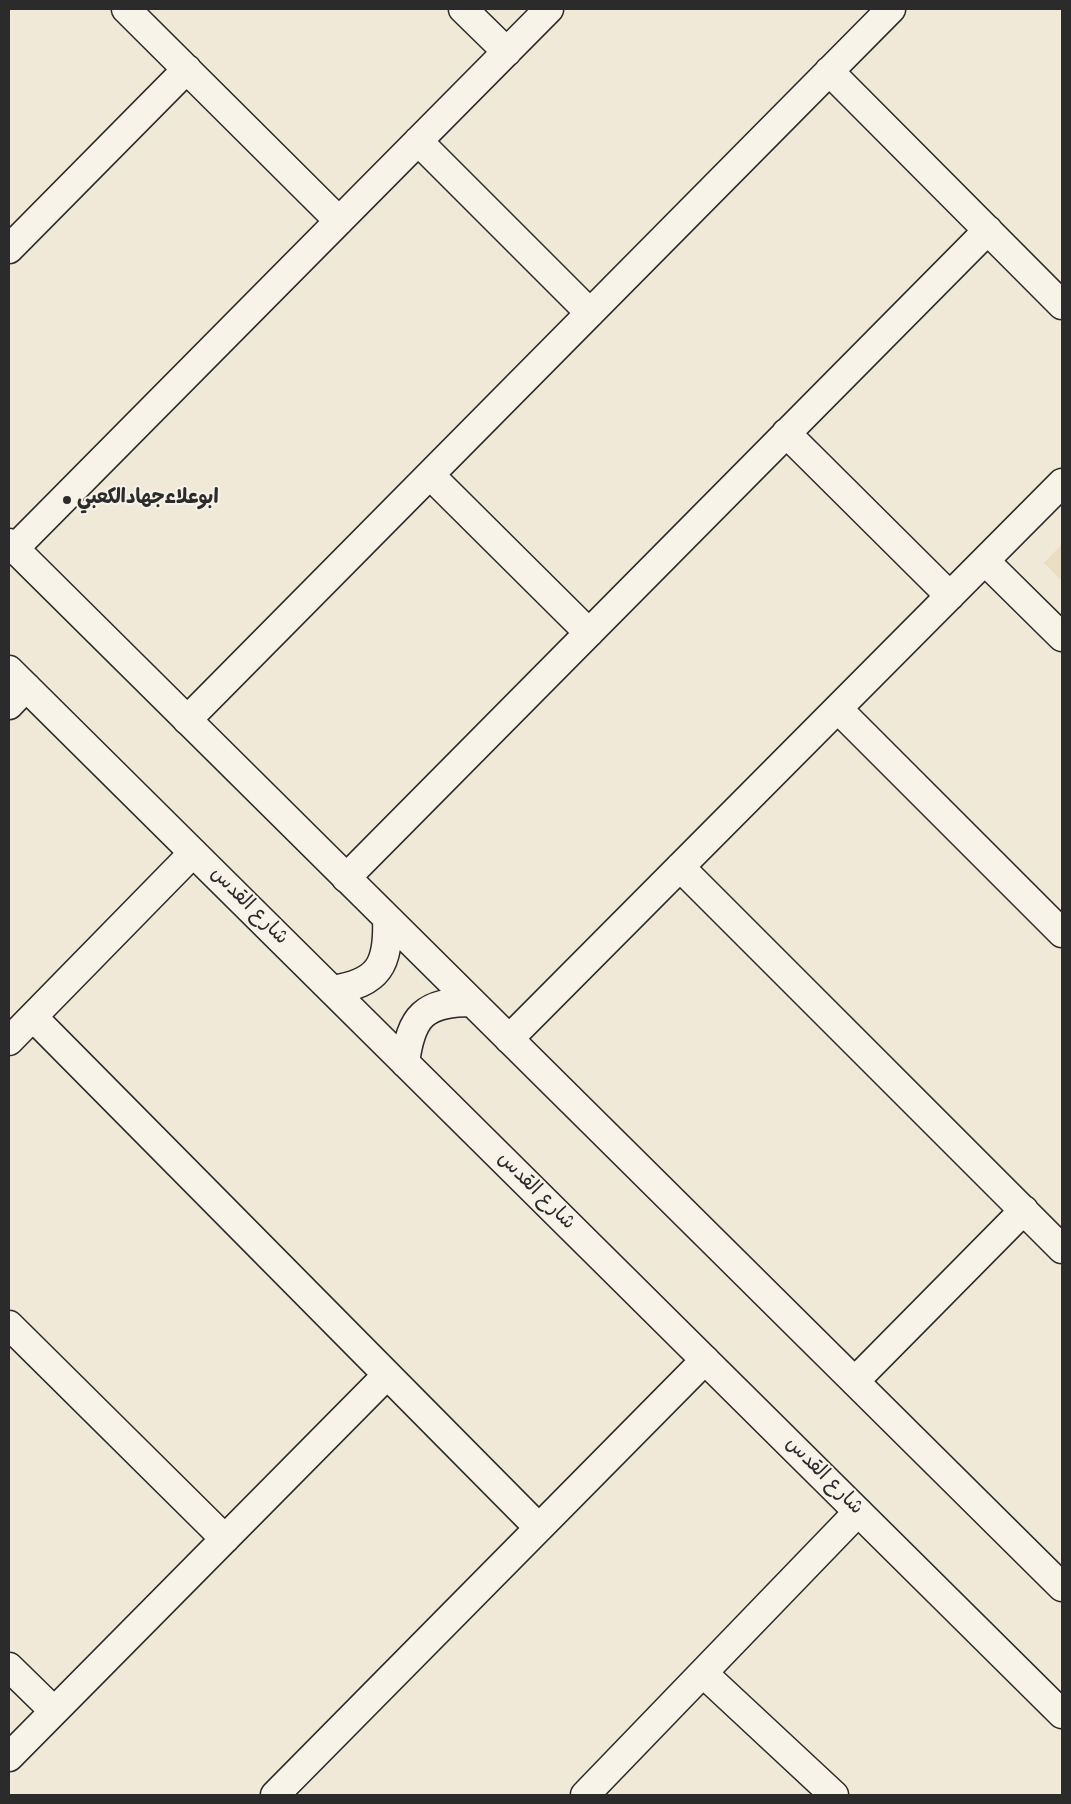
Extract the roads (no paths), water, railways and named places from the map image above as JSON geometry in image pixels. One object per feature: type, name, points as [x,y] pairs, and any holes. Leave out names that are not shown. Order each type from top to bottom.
[{"type":"street","points":[[126,9],[339,221]]},
{"type":"street","points":[[463,9],[506,52]]},
{"type":"street","points":[[549,9],[12,546],[1062,1587]]},
{"type":"street","points":[[187,720],[891,9]]},
{"type":"street","points":[[9,249],[187,69]]},
{"type":"street","points":[[828,72],[1062,305]]},
{"type":"street","points":[[418,141],[590,313]]},
{"type":"street","points":[[346,878],[988,230]]},
{"type":"street","points":[[786,433],[950,596]]},
{"type":"street","points":[[430,475],[589,633]]},
{"type":"street","points":[[509,1039],[1062,484]]},
{"type":"street","points":[[985,561],[1062,637]]},
{"type":"street","name":"شارع القدس","points":[[14,687],[193,853],[1062,1714]]},
{"type":"street","points":[[838,709],[1062,933]]},
{"type":"street","points":[[9,1041],[193,853]]},
{"type":"street","points":[[680,867],[1062,1249]]},
{"type":"street","points":[[332,990],[356,986],[371,977],[379,967],[388,940],[387,918]]},
{"type":"street","points":[[405,1063],[408,1042],[420,1017],[430,1009],[447,1002],[472,1002]]},
{"type":"street","points":[[33,1017],[539,1528]]},
{"type":"street","points":[[854,1381],[1024,1210]]},
{"type":"street","points":[[9,1325],[225,1539]]},
{"type":"street","points":[[275,1795],[705,1360]]},
{"type":"street","points":[[9,1757],[388,1375]]},
{"type":"street","points":[[586,1795],[858,1512]]},
{"type":"street","points":[[9,1667],[54,1711]]},
{"type":"street","points":[[703,1672],[834,1795]]},
{"type":"place","name":"ابوعلاءجهادالكعبي","points":[[67,500]]}]
